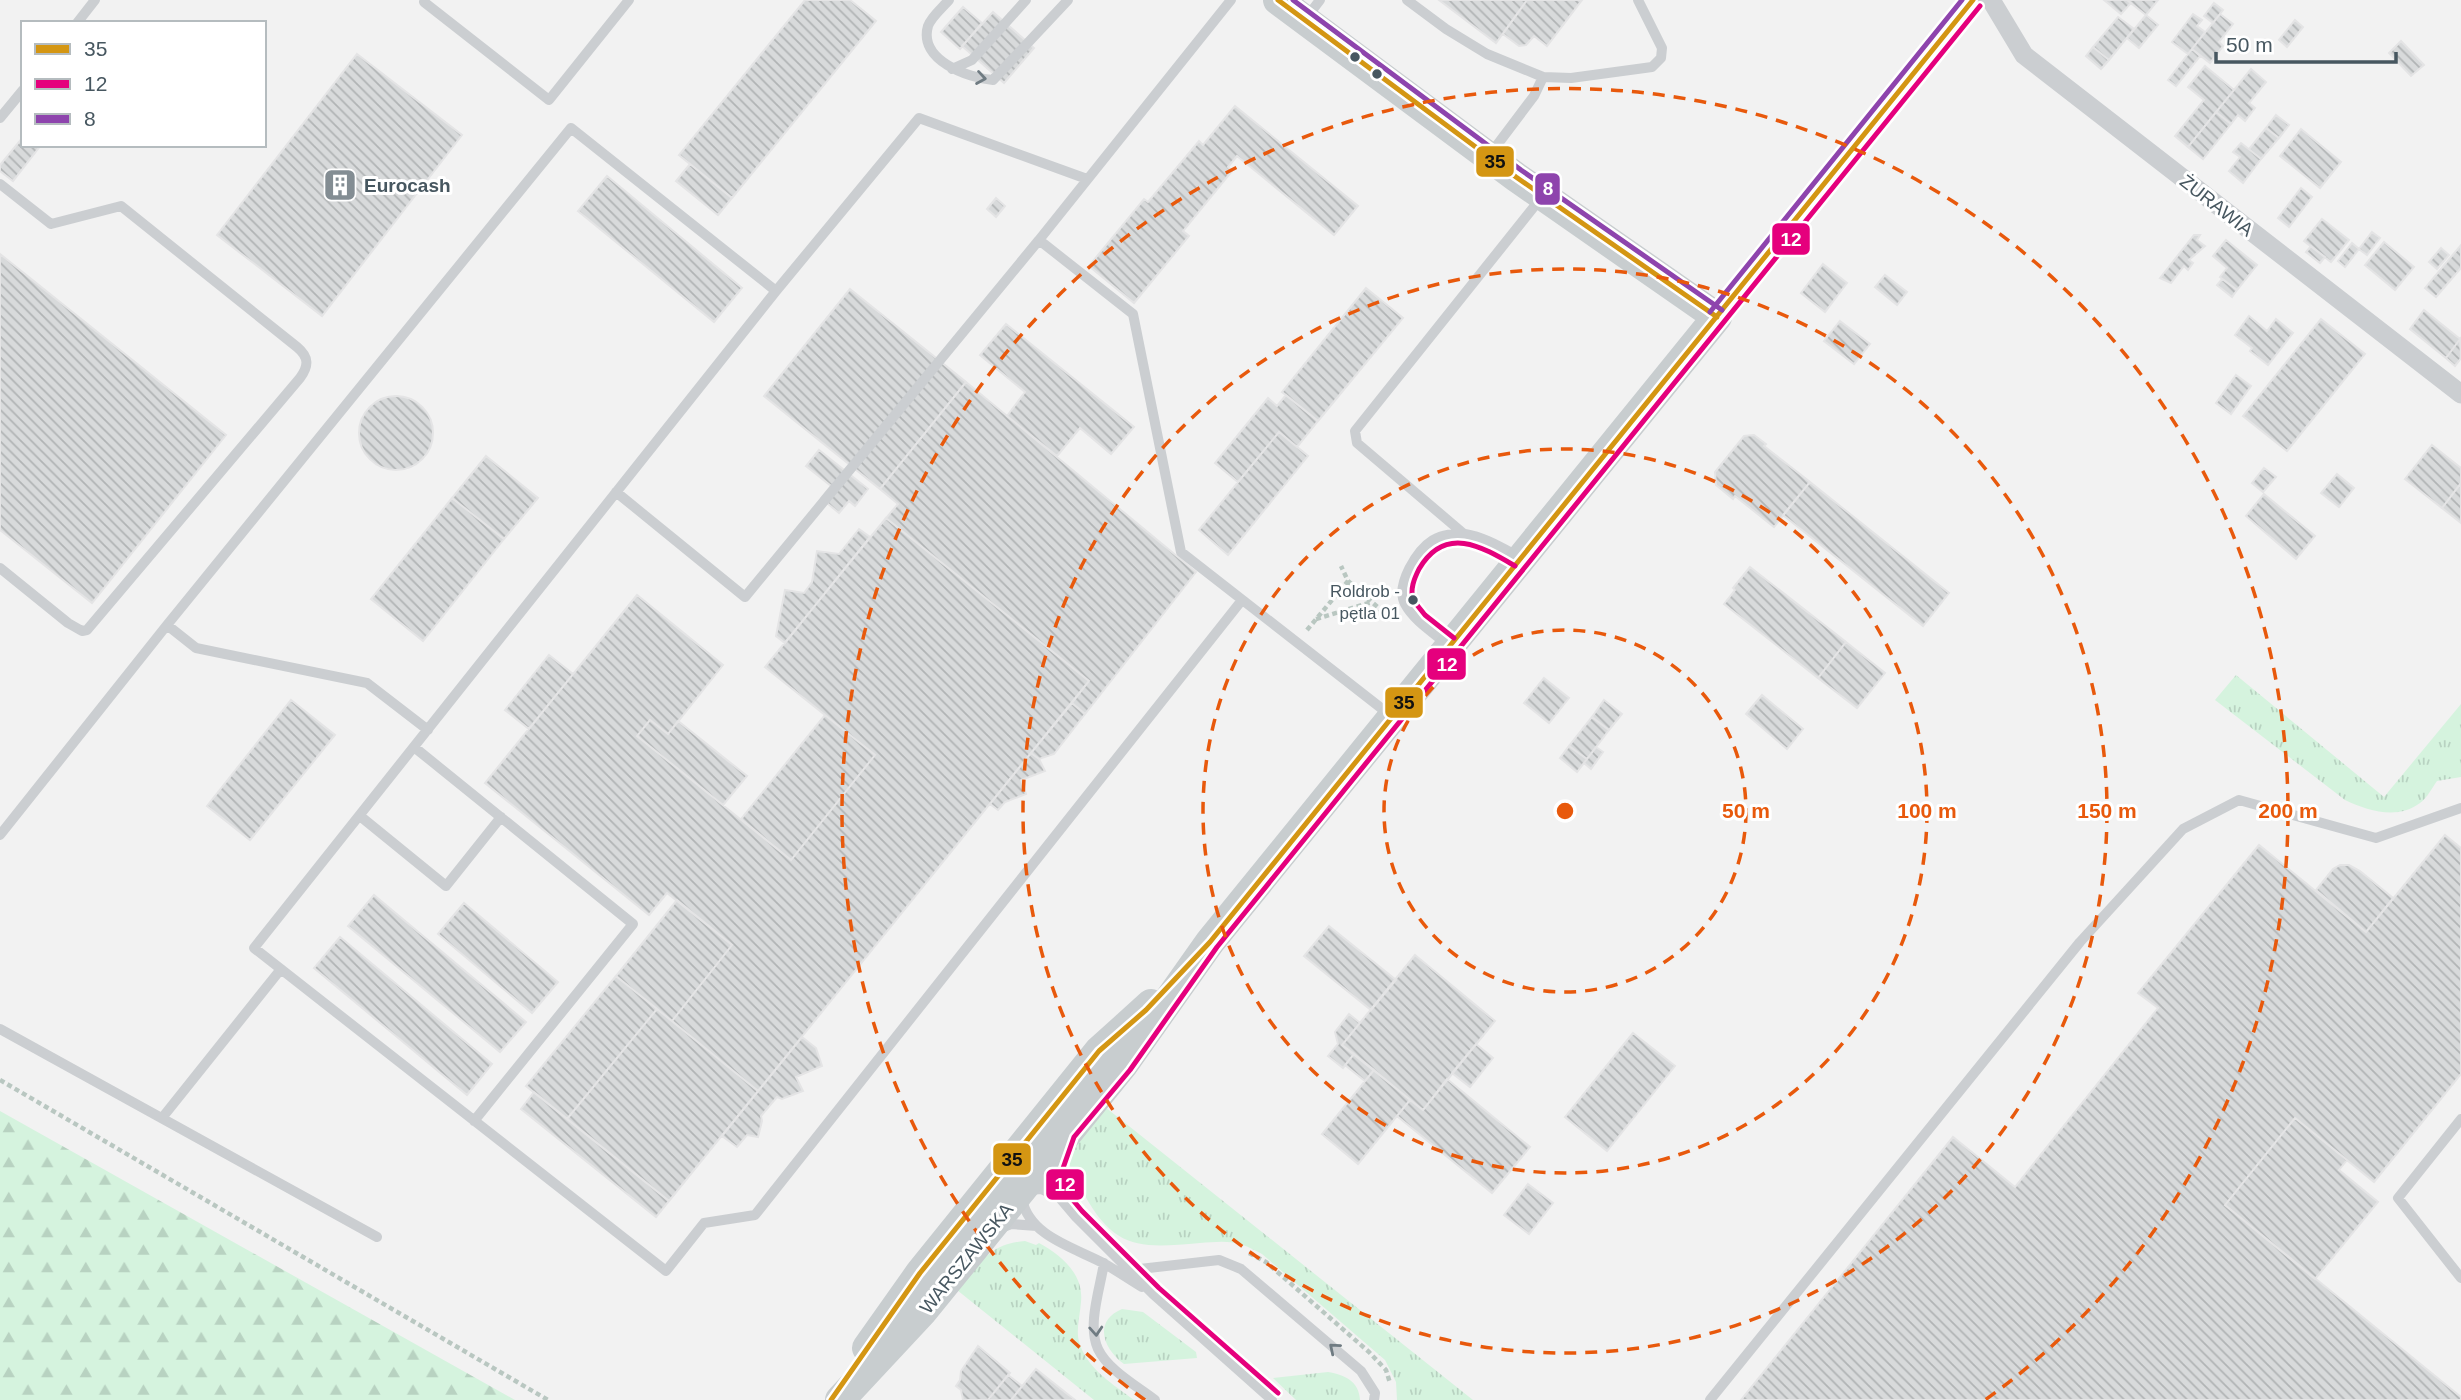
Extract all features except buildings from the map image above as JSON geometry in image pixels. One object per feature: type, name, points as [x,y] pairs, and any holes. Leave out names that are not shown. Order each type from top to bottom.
[{"type":"main road","points":[[1278,0],[1312,10],[1488,156],[1717,317]]},
{"type":"main road","name":"WARSZAWSKA","points":[[840,1400],[922,1312],[982,1238],[1023,1178],[1066,1133],[1123,1065],[1210,942],[1973,0]]},
{"type":"main road","name":"WARSZAWSKA","points":[[831,1400],[920,1273],[972,1207],[1031,1142],[1099,1051],[1146,1010],[1210,942]]},
{"type":"street","name":"ŻURAWIA","points":[[1990,0],[2024,55],[2461,394]]},
{"type":"lane","points":[[79,21],[95,0]]},
{"type":"lane","points":[[425,2],[548,100],[629,0]]},
{"type":"lane","points":[[949,0],[929,23],[927,36],[932,51],[952,69],[974,79],[993,80],[1068,0]]},
{"type":"lane","points":[[952,69],[972,60],[1026,0]]},
{"type":"lane","points":[[616,492],[745,597],[1039,240],[1231,0]]},
{"type":"lane","points":[[1407,0],[1446,29],[1487,54],[1543,77],[1571,78],[1651,67],[1661,58],[1662,48],[1639,0]]},
{"type":"lane","points":[[1488,156],[1534,96],[1543,77]]},
{"type":"lane","points":[[0,118],[21,92]]},
{"type":"lane","points":[[1087,179],[919,118],[776,291],[254,948],[666,1271],[704,1223],[755,1215],[1242,600]]},
{"type":"lane","points":[[0,835],[571,128],[776,291]]},
{"type":"lane","points":[[0,184],[51,224],[121,206],[297,347],[308,361],[300,378],[88,629],[82,631],[68,624],[0,568]]},
{"type":"lane","points":[[1464,534],[1357,443],[1354,431],[1543,196]]},
{"type":"lane","points":[[1039,240],[1133,314],[1181,552],[1392,716]]},
{"type":"lane","points":[[1448,645],[1416,618],[1405,604],[1401,590],[1405,575],[1431,541],[1444,535],[1464,534],[1493,543],[1519,558]]},
{"type":"lane","points":[[167,625],[196,648],[367,683],[428,730]]},
{"type":"lane","points":[[414,747],[633,924],[474,1121]]},
{"type":"lane","points":[[1710,1400],[2080,942],[2183,829],[2239,800],[2376,838],[2461,808]]},
{"type":"lane","points":[[360,816],[446,886],[501,817]]},
{"type":"lane","points":[[162,1118],[281,969]]},
{"type":"lane","points":[[0,1029],[377,1237]]},
{"type":"lane","points":[[2461,1119],[2398,1198],[2461,1278]]},
{"type":"lane","points":[[1059,1197],[1052,1170],[1066,1133]]},
{"type":"lane","points":[[1023,1178],[1059,1197],[1153,1294],[1272,1400]]},
{"type":"lane","points":[[972,1207],[1023,1178]]},
{"type":"lane","points":[[1023,1178],[1024,1210],[1037,1226],[1056,1241],[1104,1263],[1153,1294]]},
{"type":"lane","points":[[982,1238],[1010,1224],[1037,1226]]},
{"type":"lane","points":[[1131,1270],[1219,1261],[1241,1269],[1361,1371],[1375,1393],[1374,1400]]},
{"type":"lane","points":[[1104,1263],[1094,1328],[1098,1350],[1112,1366],[1154,1400]]},
{"type":"path","points":[[1341,566],[1348,581],[1382,611]]},
{"type":"path","points":[[1298,642],[1348,581]]},
{"type":"path","points":[[1316,619],[1372,603]]},
{"type":"path","points":[[0,1080],[548,1400]]},
{"type":"green space","points":[[2236,675],[2384,797],[2461,704],[2461,777],[2437,781],[2423,801],[2402,811],[2383,812],[2363,808],[2345,800],[2215,700]]},
{"type":"green space","points":[[1105,1107],[1473,1400],[1397,1400],[1396,1382],[1385,1360],[1262,1254],[1250,1248],[1227,1242],[1146,1245],[1119,1236],[1096,1213],[1075,1180],[1070,1162],[1081,1136]]},
{"type":"green space","points":[[0,1111],[515,1400],[0,1400]]},
{"type":"green space","points":[[1025,1241],[1036,1245],[1039,1243],[1047,1248],[1075,1274],[1081,1292],[1078,1334],[1084,1354],[1103,1376],[1134,1400],[1094,1400],[957,1290],[993,1251]]},
{"type":"green space","points":[[1122,1309],[1143,1312],[1196,1352],[1197,1358],[1124,1364],[1111,1351],[1104,1335],[1107,1321]]},
{"type":"green space","points":[[1328,1372],[1350,1380],[1357,1388],[1360,1400],[1296,1400],[1273,1378]]},
{"type":"transit line","name":"35","points":[[1278,0],[1516,177],[1717,317]]},
{"type":"transit line","name":"8","points":[[1293,0],[1521,170],[1722,310]]},
{"type":"transit line","name":"8","points":[[1710,312],[1962,0]]},
{"type":"transit line","name":"35","points":[[831,1400],[920,1273],[1099,1051],[1146,1010],[1210,942],[1973,0]]},
{"type":"transit line","name":"12","points":[[1278,1393],[1159,1288],[1067,1193],[1062,1171],[1074,1137],[1130,1070],[1217,947],[1980,6]]},
{"type":"transit line","name":"12","points":[[1454,638],[1425,615],[1413,600],[1414,580],[1429,555],[1452,543],[1464,544],[1489,552],[1515,566]]},
{"type":"place","name":"Eurocash","points":[[340,185]]},
{"type":"place","name":"Roldrob - pętla 01","points":[[1413,600]]}]
